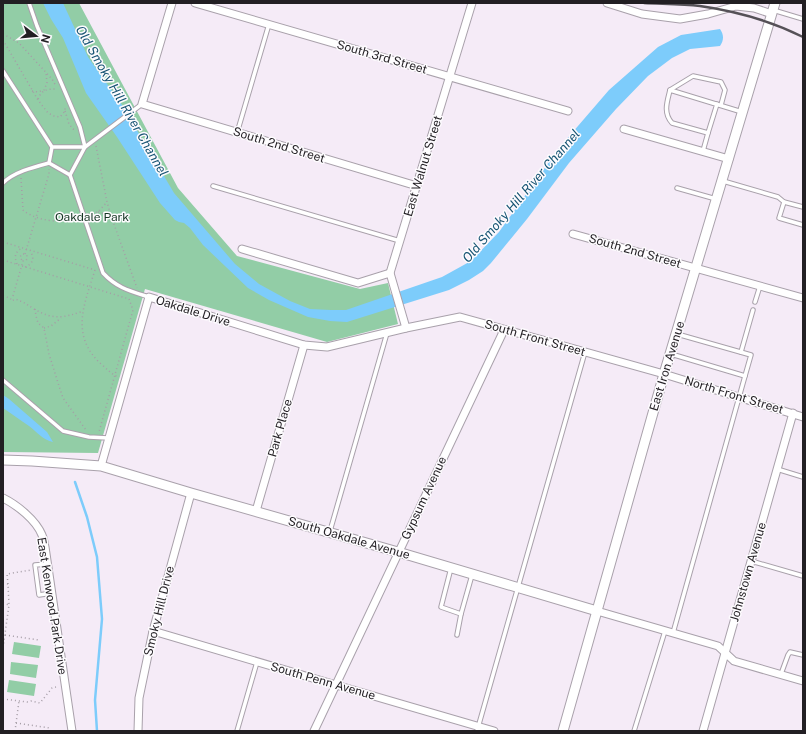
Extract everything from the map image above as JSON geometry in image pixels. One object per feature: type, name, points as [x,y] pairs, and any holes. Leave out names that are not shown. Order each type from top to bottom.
[{"type":"street","points":[[140,106],[172,3]]},
{"type":"street","name":"South 3rd Street","points":[[195,3],[568,112]]},
{"type":"street","name":"East Walnut Street","points":[[390,272],[472,3]]},
{"type":"street","points":[[607,3],[642,14],[680,19],[708,14],[736,6],[773,9]]},
{"type":"street","name":"East Iron Avenue","points":[[563,731],[664,374],[773,9]]},
{"type":"street","name":"South 2nd Street","points":[[140,106],[417,186]]},
{"type":"street","points":[[624,129],[729,159]]},
{"type":"street","name":"South 2nd Street","points":[[573,234],[803,298]]},
{"type":"street","points":[[242,249],[358,283],[390,272],[406,328]]},
{"type":"street","name":"Oakdale Drive","points":[[101,466],[149,297],[304,345],[327,347],[406,328]]},
{"type":"street","name":"South Front Street","points":[[406,328],[460,317],[664,374]]},
{"type":"street","name":"Gypsum Avenue","points":[[314,731],[504,330]]},
{"type":"street","name":"Park Place","points":[[256,511],[304,345]]},
{"type":"street","name":"North Front Street","points":[[664,374],[803,417]]},
{"type":"street","name":"Johnstown Avenue","points":[[703,731],[793,413]]},
{"type":"street","name":"South Oakdale Avenue","points":[[3,460],[101,466],[597,611]]},
{"type":"street","name":"Smoky Hill Drive","points":[[138,731],[139,698],[153,631],[191,493]]},
{"type":"street","name":"East Kenwood Park Drive","points":[[3,498],[23,511],[42,534],[48,564],[72,731]]},
{"type":"street","points":[[597,611],[718,646],[725,654],[734,660],[803,681]]},
{"type":"street","name":"South Penn Avenue","points":[[153,631],[336,685],[477,729],[494,731]]},
{"type":"lane","points":[[29,3],[37,26],[81,131],[85,147]]},
{"type":"lane","points":[[773,9],[803,19]]},
{"type":"lane","points":[[237,133],[269,24]]},
{"type":"lane","points":[[3,71],[52,147],[49,163]]},
{"type":"lane","points":[[703,152],[708,133],[725,90],[721,82],[693,76],[670,90],[666,105],[668,119],[672,122],[708,133]]},
{"type":"lane","points":[[670,90],[743,112]]},
{"type":"lane","points":[[70,175],[85,147],[140,106]]},
{"type":"lane","points":[[52,147],[85,147]]},
{"type":"lane","points":[[3,183],[7,179],[28,169],[49,163],[70,175],[104,273],[111,281],[126,290],[149,297]]},
{"type":"lane","points":[[722,181],[778,197],[784,202],[803,207]]},
{"type":"lane","points":[[213,186],[400,241]]},
{"type":"lane","points":[[677,188],[717,199]]},
{"type":"lane","points":[[784,202],[779,218],[803,225]]},
{"type":"lane","points":[[755,302],[760,286]]},
{"type":"lane","points":[[741,352],[753,310]]},
{"type":"lane","points":[[330,532],[387,333]]},
{"type":"lane","points":[[673,633],[751,355],[676,334]]},
{"type":"lane","points":[[477,729],[585,352]]},
{"type":"lane","points":[[670,354],[745,376]]},
{"type":"lane","points":[[3,380],[63,431],[89,437],[109,438]]},
{"type":"lane","points":[[777,469],[803,477]]},
{"type":"lane","points":[[752,561],[803,576]]},
{"type":"lane","points":[[48,564],[35,565],[39,595],[52,593]]},
{"type":"lane","points":[[451,568],[441,607],[460,614]]},
{"type":"lane","points":[[457,636],[460,614],[472,574]]},
{"type":"lane","points":[[634,731],[664,631]]},
{"type":"lane","points":[[781,674],[790,652],[803,655]]},
{"type":"lane","points":[[237,731],[257,662]]},
{"type":"path","points":[[3,34],[19,43],[52,79],[57,89],[38,92],[32,91]]},
{"type":"path","points":[[3,40],[32,91],[48,113],[60,117],[65,111]]},
{"type":"path","points":[[38,100],[47,83],[46,73]]},
{"type":"path","points":[[65,103],[65,111],[69,124],[73,129],[81,131]]},
{"type":"path","points":[[96,139],[107,202],[139,294]]},
{"type":"path","points":[[27,259],[25,254],[26,249],[49,174],[49,163]]},
{"type":"path","points":[[21,173],[23,210],[27,213],[36,217],[56,221],[98,212],[111,216]]},
{"type":"path","points":[[98,212],[107,202]]},
{"type":"path","points":[[3,242],[104,273]]},
{"type":"path","points":[[17,264],[15,255],[16,252],[22,248]]},
{"type":"path","points":[[25,267],[33,260],[30,250]]},
{"type":"path","points":[[15,255],[20,256],[25,254]]},
{"type":"path","points":[[20,256],[23,261]]},
{"type":"path","points":[[10,298],[13,296],[23,261],[26,261],[27,259],[33,260]]},
{"type":"path","points":[[3,260],[129,299],[133,310],[98,437]]},
{"type":"path","points":[[95,270],[83,311],[82,331],[93,356],[112,374],[126,380]]},
{"type":"path","points":[[3,296],[10,298],[12,301],[15,299],[25,302],[48,315],[61,318],[83,311]]},
{"type":"path","points":[[35,309],[38,322],[44,328],[61,392],[89,437]]},
{"type":"path","points":[[44,328],[51,326],[61,318]]},
{"type":"path","points":[[3,648],[9,604],[7,574],[36,570]]},
{"type":"path","points":[[3,583],[8,584]]},
{"type":"path","points":[[3,604],[9,604]]},
{"type":"path","points":[[5,635],[40,640]]},
{"type":"path","points":[[3,699],[40,703],[52,688],[56,687]]},
{"type":"path","points":[[15,731],[19,701]]},
{"type":"path","points":[[16,723],[50,728]]},
{"type":"green space","name":"Oakdale Park","points":[[3,3],[79,3],[178,188],[237,256],[360,289],[388,283],[398,324],[327,342],[145,289],[98,453],[3,452]]},
{"type":"green space","points":[[14,642],[41,646],[39,658],[12,654]]},
{"type":"green space","points":[[11,662],[38,665],[36,678],[10,674]]},
{"type":"green space","points":[[9,680],[36,684],[34,696],[7,692]]},
{"type":"water","points":[[43,3],[63,3],[88,57],[122,105],[174,193],[235,264],[259,284],[290,301],[310,309],[346,310],[442,277],[471,261],[499,232],[559,148],[609,90],[658,47],[681,35],[720,29],[723,38],[720,46],[690,49],[672,58],[648,76],[616,109],[569,163],[527,219],[483,271],[449,290],[347,322],[308,317],[269,300],[248,288],[203,245],[190,228],[184,223],[175,220],[160,203],[86,93],[63,38]]},
{"type":"water","points":[[3,395],[47,432],[53,442],[43,438],[3,408]]},
{"type":"waterway","name":"Old Smoky Hill River Channel","points":[[75,482],[87,517],[97,557],[102,619],[95,700],[97,731]]},
{"type":"railway","points":[[644,3],[693,5],[713,8],[766,21],[803,37]]}]
